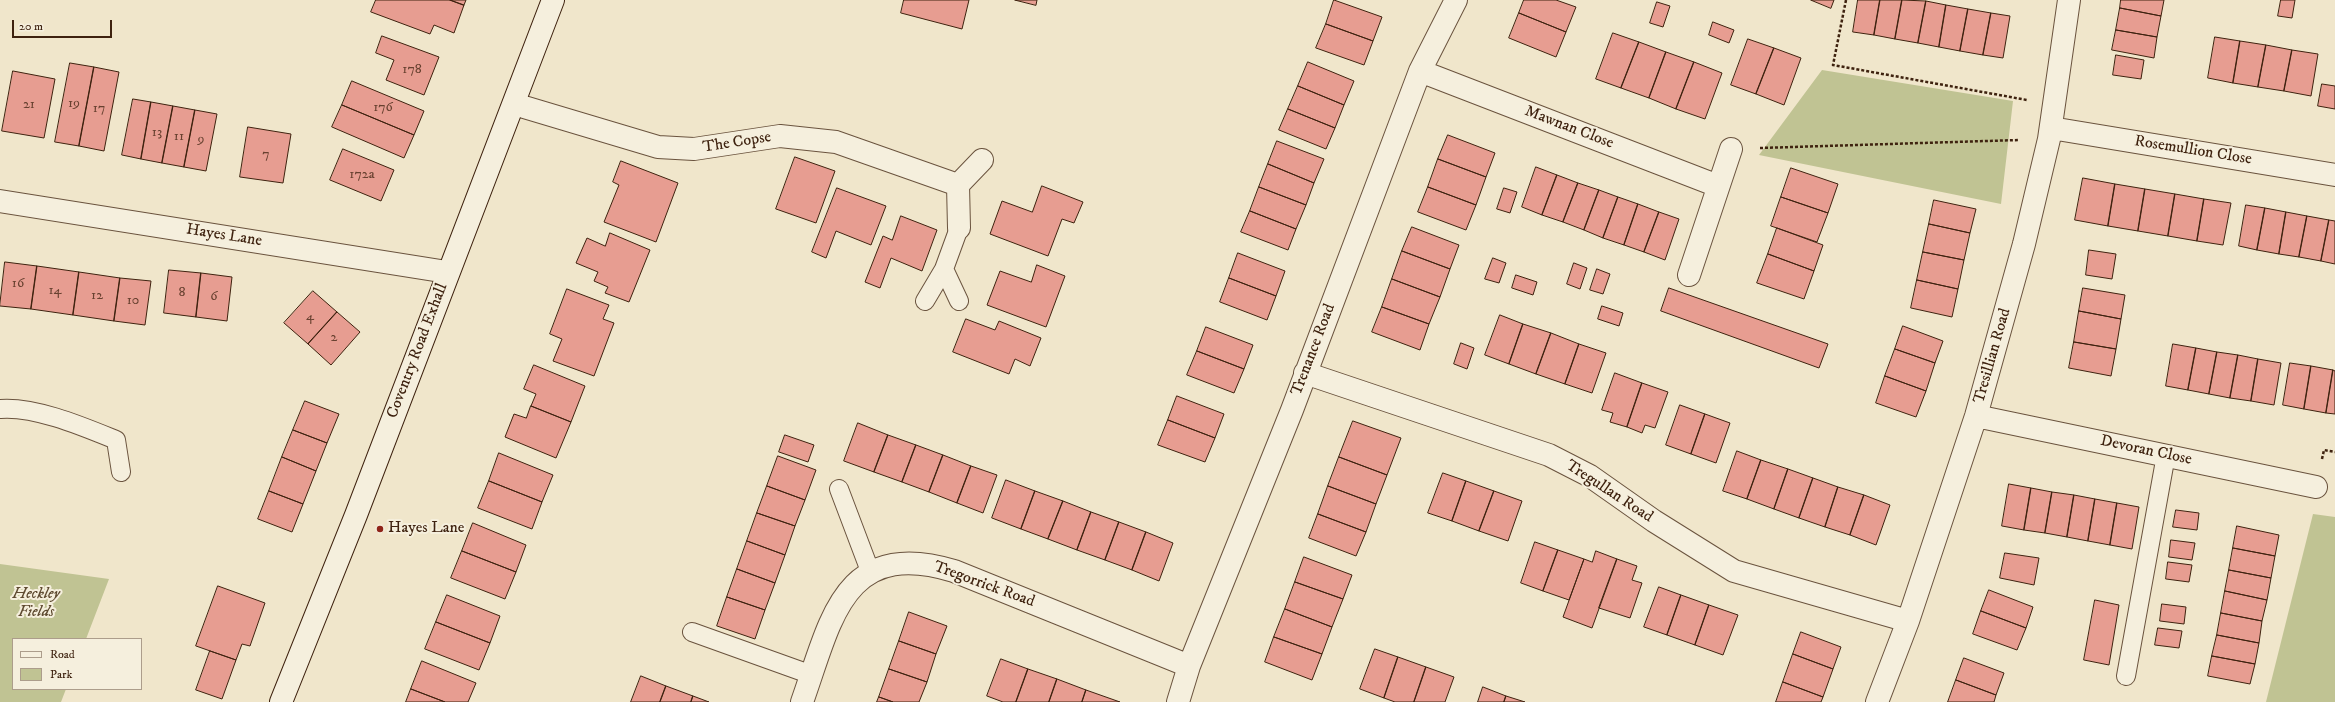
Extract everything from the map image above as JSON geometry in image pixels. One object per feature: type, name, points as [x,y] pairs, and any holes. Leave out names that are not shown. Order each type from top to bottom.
[{"type":"street","name":"Coventry Road Exhall","points":[[281,702],[356,515],[447,272],[554,0]]},
{"type":"street","name":"Trenance Road","points":[[1180,702],[1190,666],[1305,373],[1420,71],[1456,0]]},
{"type":"street","name":"Tresillian Road","points":[[1877,702],[1908,621],[1976,416],[2024,244],[2050,133],[2069,0]]},
{"type":"street","name":"Mawnan Close","points":[[1420,71],[1718,186]]},
{"type":"street","name":"The Copse","points":[[514,104],[658,147],[694,149],[780,136],[836,142],[958,185]]},
{"type":"street","name":"Rosemullion Close","points":[[2050,133],[2335,175]]},
{"type":"street","points":[[1689,275],[1731,148]]},
{"type":"street","points":[[959,228],[958,185],[982,160]]},
{"type":"street","name":"Hayes Lane","points":[[0,201],[447,272]]},
{"type":"street","name":"Tregullan Road","points":[[1305,373],[1549,455],[1590,476],[1654,521],[1734,571],[1908,621]]},
{"type":"street","name":"Devoran Close","points":[[1976,416],[2316,487]]},
{"type":"street","name":"Tregorrick Road","points":[[802,702],[834,613],[850,588],[870,571],[895,564],[934,565],[954,571],[1190,666]]},
{"type":"lane","points":[[925,301],[944,269],[959,228]]},
{"type":"lane","points":[[944,269],[959,301]]},
{"type":"lane","points":[[0,409],[40,414],[78,425],[116,440],[121,472]]},
{"type":"lane","points":[[2126,676],[2166,455]]},
{"type":"lane","points":[[839,489],[870,571]]},
{"type":"lane","points":[[692,632],[812,676]]},
{"type":"path","points":[[1846,0],[1833,65],[2054,105]]},
{"type":"path","points":[[1731,148],[2050,133]]},
{"type":"green space","points":[[1822,70],[2013,101],[2001,204],[1759,155]]},
{"type":"green space","points":[[2313,514],[2335,517],[2335,702],[2266,702]]},
{"type":"green space","name":"Heckley Fields","points":[[0,564],[109,579],[86,638],[12,638],[12,690],[66,690],[61,702],[0,702]]},
{"type":"building","points":[[376,0],[450,0],[464,5],[454,33],[434,25],[430,34],[371,12]]},
{"type":"building","points":[[450,0],[466,0],[464,5]]},
{"type":"building","points":[[904,0],[969,0],[962,29],[901,13]]},
{"type":"building","points":[[1015,0],[1037,0],[1036,5]]},
{"type":"building","points":[[1334,0],[1382,17],[1373,41],[1326,24]]},
{"type":"building","points":[[1524,0],[1556,0],[1576,7],[1566,32],[1519,13]]},
{"type":"building","points":[[1811,0],[1834,0],[1831,8]]},
{"type":"building","points":[[1858,0],[1880,0],[1874,35],[1853,32]]},
{"type":"building","points":[[1880,0],[1902,0],[1895,39],[1874,35]]},
{"type":"building","points":[[1902,0],[1926,1],[1918,43],[1895,39]]},
{"type":"building","points":[[2121,0],[2164,0],[2161,16],[2120,8]]},
{"type":"building","points":[[2281,0],[2295,0],[2292,18],[2278,16]]},
{"type":"building","points":[[1926,1],[1946,5],[1939,47],[1918,43]]},
{"type":"building","points":[[1657,2],[1670,6],[1663,27],[1650,23]]},
{"type":"building","points":[[1946,5],[1968,9],[1960,51],[1939,47]]},
{"type":"building","points":[[2120,8],[2161,16],[2157,37],[2116,30]]},
{"type":"building","points":[[1968,9],[1991,13],[1983,55],[1960,51]]},
{"type":"building","points":[[1519,13],[1566,32],[1556,57],[1509,38]]},
{"type":"building","points":[[1991,13],[2010,16],[2003,58],[1983,55]]},
{"type":"building","points":[[1713,22],[1734,30],[1729,43],[1709,35]]},
{"type":"building","points":[[1326,24],[1373,41],[1364,65],[1316,48]]},
{"type":"building","points":[[2116,30],[2157,37],[2154,58],[2112,50]]},
{"type":"building","points":[[1613,33],[1639,42],[1621,88],[1596,79]]},
{"type":"building","points":[[382,36],[439,57],[424,95],[386,80],[394,60],[376,53]]},
{"type":"building","points":[[2215,37],[2240,41],[2233,83],[2208,78]]},
{"type":"building","points":[[1748,39],[1774,48],[1756,94],[1731,85]]},
{"type":"building","points":[[2240,41],[2266,45],[2258,87],[2233,83]]},
{"type":"building","points":[[1639,42],[1666,52],[1649,98],[1621,88]]},
{"type":"building","points":[[2266,45],[2292,50],[2284,91],[2258,87]]},
{"type":"building","points":[[1774,48],[1801,58],[1784,105],[1756,94]]},
{"type":"building","points":[[2292,50],[2318,54],[2311,96],[2284,91]]},
{"type":"building","points":[[1666,52],[1694,62],[1676,109],[1649,98]]},
{"type":"building","points":[[2116,55],[2144,60],[2141,79],[2113,75]]},
{"type":"building","points":[[1308,62],[1354,81],[1344,105],[1298,86]]},
{"type":"building","points":[[1694,62],[1722,73],[1705,119],[1676,109]]},
{"type":"building","points":[[70,63],[94,67],[79,146],[55,142]]},
{"type":"building","points":[[94,67],[119,72],[104,151],[79,146]]},
{"type":"building","points":[[13,71],[55,79],[44,138],[2,131]]},
{"type":"building","points":[[352,81],[424,111],[414,135],[342,105]]},
{"type":"building","points":[[2322,84],[2335,86],[2335,109],[2318,106]]},
{"type":"building","points":[[1298,86],[1344,105],[1335,128],[1288,109]]},
{"type":"building","points":[[133,99],[151,102],[141,159],[122,155]]},
{"type":"building","points":[[151,102],[173,106],[162,163],[141,159]]},
{"type":"building","points":[[342,105],[414,135],[404,158],[332,127]]},
{"type":"building","points":[[173,106],[195,110],[184,167],[162,163]]},
{"type":"building","points":[[1288,109],[1335,128],[1326,149],[1279,130]]},
{"type":"building","points":[[195,110],[217,114],[206,171],[184,167]]},
{"type":"building","points":[[248,127],[291,134],[283,183],[240,177]]},
{"type":"building","points":[[1448,135],[1495,153],[1486,177],[1438,159]]},
{"type":"building","points":[[1277,141],[1324,159],[1314,183],[1268,164]]},
{"type":"building","points":[[343,149],[394,170],[381,201],[330,180]]},
{"type":"building","points":[[795,157],[835,171],[816,223],[776,209]]},
{"type":"building","points":[[1438,159],[1486,177],[1476,205],[1428,187]]},
{"type":"building","points":[[621,161],[678,183],[656,242],[604,222],[619,185],[613,182]]},
{"type":"building","points":[[1268,164],[1314,183],[1306,205],[1259,187]]},
{"type":"building","points":[[1536,167],[1557,175],[1542,215],[1522,207]]},
{"type":"building","points":[[1791,168],[1838,184],[1828,213],[1781,197]]},
{"type":"building","points":[[1557,175],[1578,183],[1563,222],[1542,215]]},
{"type":"building","points":[[2083,178],[2115,184],[2108,226],[2075,220]]},
{"type":"building","points":[[1578,183],[1599,190],[1584,230],[1563,222]]},
{"type":"building","points":[[2115,184],[2145,189],[2138,231],[2108,226]]},
{"type":"building","points":[[1042,186],[1083,202],[1074,223],[1062,219],[1048,256],[990,234],[1002,201],[1032,212]]},
{"type":"building","points":[[1259,187],[1306,205],[1296,229],[1250,211]]},
{"type":"building","points":[[1428,187],[1476,205],[1466,230],[1418,212]]},
{"type":"building","points":[[837,188],[886,206],[871,245],[836,231],[826,258],[812,252]]},
{"type":"building","points":[[1504,188],[1517,192],[1510,213],[1497,209]]},
{"type":"building","points":[[2145,189],[2175,194],[2168,236],[2138,231]]},
{"type":"building","points":[[1599,190],[1618,197],[1603,238],[1584,230]]},
{"type":"building","points":[[2175,194],[2204,199],[2197,241],[2168,236]]},
{"type":"building","points":[[1618,197],[1638,204],[1624,245],[1603,238]]},
{"type":"building","points":[[1781,197],[1828,213],[1817,242],[1771,226]]},
{"type":"building","points":[[2204,199],[2231,203],[2223,245],[2197,241]]},
{"type":"building","points":[[1934,200],[1976,209],[1970,233],[1929,224]]},
{"type":"building","points":[[1638,204],[1659,212],[1644,252],[1624,245]]},
{"type":"building","points":[[2246,205],[2265,208],[2257,250],[2239,246]]},
{"type":"building","points":[[2265,208],[2286,212],[2279,254],[2257,250]]},
{"type":"building","points":[[1250,211],[1296,229],[1288,250],[1241,232]]},
{"type":"building","points":[[1659,212],[1679,219],[1665,260],[1644,252]]},
{"type":"building","points":[[2286,212],[2307,216],[2299,257],[2279,254]]},
{"type":"building","points":[[901,216],[937,230],[922,271],[891,258],[880,288],[865,282],[883,236],[892,240]]},
{"type":"building","points":[[2307,216],[2329,220],[2321,261],[2299,257]]},
{"type":"building","points":[[2329,220],[2335,221],[2335,264],[2321,261]]},
{"type":"building","points":[[1929,224],[1970,233],[1964,260],[1923,252]]},
{"type":"building","points":[[1412,227],[1459,245],[1450,269],[1402,251]]},
{"type":"building","points":[[1777,228],[1823,245],[1814,271],[1768,254]]},
{"type":"building","points":[[610,233],[650,250],[629,302],[605,293],[608,287],[594,281],[598,272],[576,263],[587,238],[605,246]]},
{"type":"building","points":[[2089,250],[2116,254],[2112,279],[2086,275]]},
{"type":"building","points":[[1402,251],[1450,269],[1440,297],[1392,279]]},
{"type":"building","points":[[1923,252],[1964,260],[1958,289],[1917,280]]},
{"type":"building","points":[[1238,253],[1285,271],[1276,296],[1229,278]]},
{"type":"building","points":[[1768,254],[1814,271],[1804,299],[1757,283]]},
{"type":"building","points":[[1493,258],[1506,263],[1499,283],[1485,279]]},
{"type":"building","points":[[5,262],[37,266],[31,309],[0,306]]},
{"type":"building","points":[[1574,263],[1587,268],[1580,289],[1567,284]]},
{"type":"building","points":[[1037,265],[1065,276],[1046,327],[987,305],[1000,271],[1031,282]]},
{"type":"building","points":[[37,266],[79,272],[73,315],[31,309]]},
{"type":"building","points":[[1597,269],[1610,274],[1603,294],[1590,290]]},
{"type":"building","points":[[169,270],[201,273],[196,317],[164,313]]},
{"type":"building","points":[[79,272],[120,278],[114,321],[73,315]]},
{"type":"building","points":[[201,273],[232,277],[227,321],[196,317]]},
{"type":"building","points":[[1516,275],[1537,282],[1533,295],[1512,288]]},
{"type":"building","points":[[120,278],[151,281],[145,325],[114,321]]},
{"type":"building","points":[[1229,278],[1276,296],[1267,320],[1220,302]]},
{"type":"building","points":[[1392,279],[1440,297],[1429,324],[1382,307]]},
{"type":"building","points":[[1917,280],[1958,289],[1952,317],[1911,308]]},
{"type":"building","points":[[1669,288],[1828,344],[1819,368],[1661,311]]},
{"type":"building","points":[[2083,288],[2125,295],[2121,319],[2079,311]]},
{"type":"building","points":[[567,289],[609,305],[603,319],[614,323],[594,376],[553,361],[562,339],[550,334]]},
{"type":"building","points":[[313,291],[337,312],[308,344],[284,323]]},
{"type":"building","points":[[1602,306],[1623,313],[1619,326],[1598,319]]},
{"type":"building","points":[[1382,307],[1429,324],[1420,350],[1372,332]]},
{"type":"building","points":[[2079,311],[2121,319],[2116,349],[2074,342]]},
{"type":"building","points":[[337,312],[360,332],[331,365],[308,344]]},
{"type":"building","points":[[1500,315],[1523,324],[1509,364],[1485,355]]},
{"type":"building","points":[[966,319],[995,330],[999,321],[1041,338],[1030,366],[1015,359],[1009,374],[953,352]]},
{"type":"building","points":[[1523,324],[1551,333],[1536,374],[1509,364]]},
{"type":"building","points":[[1903,326],[1943,341],[1935,363],[1895,349]]},
{"type":"building","points":[[1206,327],[1253,345],[1244,369],[1197,351]]},
{"type":"building","points":[[1551,333],[1579,344],[1565,384],[1536,374]]},
{"type":"building","points":[[2074,342],[2116,349],[2111,376],[2069,368]]},
{"type":"building","points":[[1461,343],[1474,348],[1467,369],[1454,364]]},
{"type":"building","points":[[1579,344],[1606,353],[1592,393],[1565,384]]},
{"type":"building","points":[[2173,344],[2196,348],[2188,390],[2166,386]]},
{"type":"building","points":[[2196,348],[2217,352],[2209,394],[2188,390]]},
{"type":"building","points":[[1895,349],[1935,363],[1926,391],[1885,376]]},
{"type":"building","points":[[1197,351],[1244,369],[1234,393],[1187,375]]},
{"type":"building","points":[[2217,352],[2238,355],[2230,398],[2209,394]]},
{"type":"building","points":[[2238,355],[2258,359],[2251,401],[2230,398]]},
{"type":"building","points":[[2258,359],[2281,363],[2274,405],[2251,401]]},
{"type":"building","points":[[2290,363],[2311,366],[2304,409],[2283,405]]},
{"type":"building","points":[[534,365],[585,386],[571,422],[531,406],[536,394],[524,389]]},
{"type":"building","points":[[2311,366],[2333,370],[2326,413],[2304,409]]},
{"type":"building","points":[[2333,370],[2335,371],[2335,414],[2326,413]]},
{"type":"building","points":[[1615,373],[1642,383],[1627,427],[1610,422],[1613,413],[1602,410]]},
{"type":"building","points":[[1885,376],[1926,391],[1916,417],[1876,403]]},
{"type":"building","points":[[1642,383],[1668,392],[1655,428],[1645,425],[1642,433],[1627,427]]},
{"type":"building","points":[[1177,396],[1224,414],[1215,438],[1168,420]]},
{"type":"building","points":[[305,401],[339,414],[327,443],[293,430]]},
{"type":"building","points":[[1680,405],[1705,414],[1691,454],[1666,445]]},
{"type":"building","points":[[531,406],[571,422],[556,458],[505,437],[514,414],[526,418]]},
{"type":"building","points":[[1705,414],[1730,423],[1716,463],[1691,454]]},
{"type":"building","points":[[1168,420],[1215,438],[1205,462],[1158,445]]},
{"type":"building","points":[[1353,421],[1401,438],[1387,475],[1339,457]]},
{"type":"building","points":[[858,423],[888,435],[874,472],[844,461]]},
{"type":"building","points":[[293,430],[327,443],[316,471],[282,457]]},
{"type":"building","points":[[785,435],[814,445],[808,462],[779,452]]},
{"type":"building","points":[[888,435],[916,445],[902,482],[874,472]]},
{"type":"building","points":[[916,445],[943,455],[929,492],[902,482]]},
{"type":"building","points":[[1737,451],[1761,460],[1747,499],[1723,491]]},
{"type":"building","points":[[499,453],[553,475],[542,502],[489,481]]},
{"type":"building","points":[[943,455],[971,466],[957,503],[929,492]]},
{"type":"building","points":[[778,456],[816,470],[805,500],[767,486]]},
{"type":"building","points":[[282,457],[316,471],[303,504],[269,491]]},
{"type":"building","points":[[1339,457],[1387,475],[1376,504],[1328,486]]},
{"type":"building","points":[[1761,460],[1788,469],[1774,509],[1747,499]]},
{"type":"building","points":[[971,466],[997,475],[983,513],[957,503]]},
{"type":"building","points":[[1788,469],[1813,478],[1799,518],[1774,509]]},
{"type":"building","points":[[1443,473],[1466,481],[1452,521],[1428,513]]},
{"type":"building","points":[[1813,478],[1838,487],[1825,527],[1799,518]]},
{"type":"building","points":[[1006,480],[1035,491],[1021,529],[992,518]]},
{"type":"building","points":[[489,481],[542,502],[532,529],[478,508]]},
{"type":"building","points":[[1466,481],[1494,491],[1479,531],[1452,521]]},
{"type":"building","points":[[2009,484],[2031,488],[2024,530],[2002,526]]},
{"type":"building","points":[[767,486],[805,500],[795,526],[757,513]]},
{"type":"building","points":[[1328,486],[1376,504],[1366,532],[1318,514]]},
{"type":"building","points":[[1838,487],[1864,495],[1850,535],[1825,527]]},
{"type":"building","points":[[2031,488],[2052,492],[2045,533],[2024,530]]},
{"type":"building","points":[[269,491],[303,504],[292,532],[258,519]]},
{"type":"building","points":[[1035,491],[1063,501],[1048,539],[1021,529]]},
{"type":"building","points":[[1494,491],[1522,501],[1508,541],[1479,531]]},
{"type":"building","points":[[2052,492],[2074,495],[2067,537],[2045,533]]},
{"type":"building","points":[[1864,495],[1890,505],[1876,545],[1850,535]]},
{"type":"building","points":[[2074,495],[2095,499],[2088,541],[2067,537]]},
{"type":"building","points":[[2095,499],[2117,503],[2110,545],[2088,541]]},
{"type":"building","points":[[1063,501],[1091,512],[1077,550],[1048,539]]},
{"type":"building","points":[[2117,503],[2139,507],[2132,549],[2110,545]]},
{"type":"building","points":[[2176,510],[2199,513],[2197,530],[2173,527]]},
{"type":"building","points":[[1091,512],[1119,522],[1105,560],[1077,550]]},
{"type":"building","points":[[757,513],[795,526],[785,555],[747,541]]},
{"type":"building","points":[[1318,514],[1366,532],[1356,556],[1309,538]]},
{"type":"building","points":[[1119,522],[1146,532],[1132,570],[1105,560]]},
{"type":"building","points":[[473,523],[526,545],[516,572],[462,551]]},
{"type":"building","points":[[2237,526],[2279,535],[2275,556],[2233,548]]},
{"type":"building","points":[[1146,532],[1173,543],[1159,581],[1132,570]]},
{"type":"building","points":[[2171,540],[2195,543],[2192,560],[2169,557]]},
{"type":"building","points":[[747,541],[785,555],[775,583],[737,569]]},
{"type":"building","points":[[1535,542],[1558,550],[1543,591],[1521,583]]},
{"type":"building","points":[[2233,548],[2275,556],[2271,578],[2229,570]]},
{"type":"building","points":[[1558,550],[1584,559],[1569,600],[1543,591]]},
{"type":"building","points":[[462,551],[516,572],[505,599],[451,578]]},
{"type":"building","points":[[1596,551],[1617,559],[1592,628],[1563,617],[1584,559],[1592,562]]},
{"type":"building","points":[[2005,553],[2039,558],[2034,585],[2000,578]]},
{"type":"building","points":[[1304,557],[1352,575],[1343,599],[1295,582]]},
{"type":"building","points":[[1617,559],[1637,566],[1632,580],[1642,583],[1630,618],[1599,608]]},
{"type":"building","points":[[2168,562],[2192,565],[2189,582],[2166,579]]},
{"type":"building","points":[[737,569],[775,583],[765,610],[727,597]]},
{"type":"building","points":[[2229,570],[2271,578],[2267,600],[2225,591]]},
{"type":"building","points":[[1295,582],[1343,599],[1332,627],[1285,609]]},
{"type":"building","points":[[218,586],[265,603],[250,646],[242,644],[236,660],[196,646]]},
{"type":"building","points":[[1659,587],[1681,595],[1667,635],[1644,627]]},
{"type":"building","points":[[1989,590],[2033,607],[2026,628],[1981,611]]},
{"type":"building","points":[[2225,591],[2267,600],[2262,621],[2221,613]]},
{"type":"building","points":[[447,595],[500,616],[490,643],[436,622]]},
{"type":"building","points":[[1681,595],[1709,605],[1695,645],[1667,635]]},
{"type":"building","points":[[727,597],[765,610],[755,639],[717,626]]},
{"type":"building","points":[[2095,600],[2119,605],[2109,665],[2084,660]]},
{"type":"building","points":[[2162,604],[2186,607],[2184,624],[2160,621]]},
{"type":"building","points":[[1709,605],[1738,615],[1723,655],[1695,645]]},
{"type":"building","points":[[1285,609],[1332,627],[1322,654],[1274,637]]},
{"type":"building","points":[[1981,611],[2026,628],[2017,650],[1973,634]]},
{"type":"building","points":[[909,612],[947,626],[936,654],[899,641]]},
{"type":"building","points":[[2221,613],[2262,621],[2259,643],[2217,635]]},
{"type":"building","points":[[436,622],[490,643],[479,670],[425,649]]},
{"type":"building","points":[[2158,628],[2182,631],[2179,648],[2155,645]]},
{"type":"building","points":[[1801,632],[1841,647],[1833,669],[1793,654]]},
{"type":"building","points":[[2217,635],[2259,643],[2255,664],[2212,656]]},
{"type":"building","points":[[1274,637],[1322,654],[1312,680],[1265,662]]},
{"type":"building","points":[[899,641],[936,654],[927,682],[889,669]]},
{"type":"building","points":[[1375,649],[1398,657],[1384,698],[1360,689]]},
{"type":"building","points":[[210,651],[236,660],[222,699],[196,690]]},
{"type":"building","points":[[1793,654],[1833,669],[1823,697],[1783,682]]},
{"type":"building","points":[[2212,656],[2255,664],[2250,684],[2208,676]]},
{"type":"building","points":[[1398,657],[1426,667],[1414,702],[1395,702],[1384,698]]},
{"type":"building","points":[[1964,658],[2004,673],[1996,695],[1956,680]]},
{"type":"building","points":[[1001,659],[1028,669],[1016,702],[1003,702],[987,696]]},
{"type":"building","points":[[422,661],[476,683],[468,702],[445,702],[411,689]]},
{"type":"building","points":[[1426,667],[1454,677],[1445,702],[1414,702]]},
{"type":"building","points":[[889,669],[927,682],[919,702],[893,702],[879,697]]},
{"type":"building","points":[[1028,669],[1057,679],[1049,702],[1016,702]]},
{"type":"building","points":[[641,676],[666,686],[660,702],[631,702]]},
{"type":"building","points":[[1057,679],[1086,690],[1082,702],[1049,702]]},
{"type":"building","points":[[1956,680],[1996,695],[1994,702],[1948,702]]},
{"type":"building","points":[[1783,682],[1823,697],[1821,702],[1776,702]]},
{"type":"building","points":[[666,686],[693,696],[691,702],[660,702]]},
{"type":"building","points":[[1483,687],[1506,696],[1504,702],[1478,702]]},
{"type":"building","points":[[411,689],[445,702],[406,702]]},
{"type":"building","points":[[1086,690],[1120,702],[1082,702]]},
{"type":"building","points":[[693,696],[709,702],[691,702]]},
{"type":"building","points":[[1506,696],[1525,702],[1504,702]]},
{"type":"building","points":[[879,697],[893,702],[877,702]]},
{"type":"place","name":"Hayes Lane","points":[[380,529]]}]
